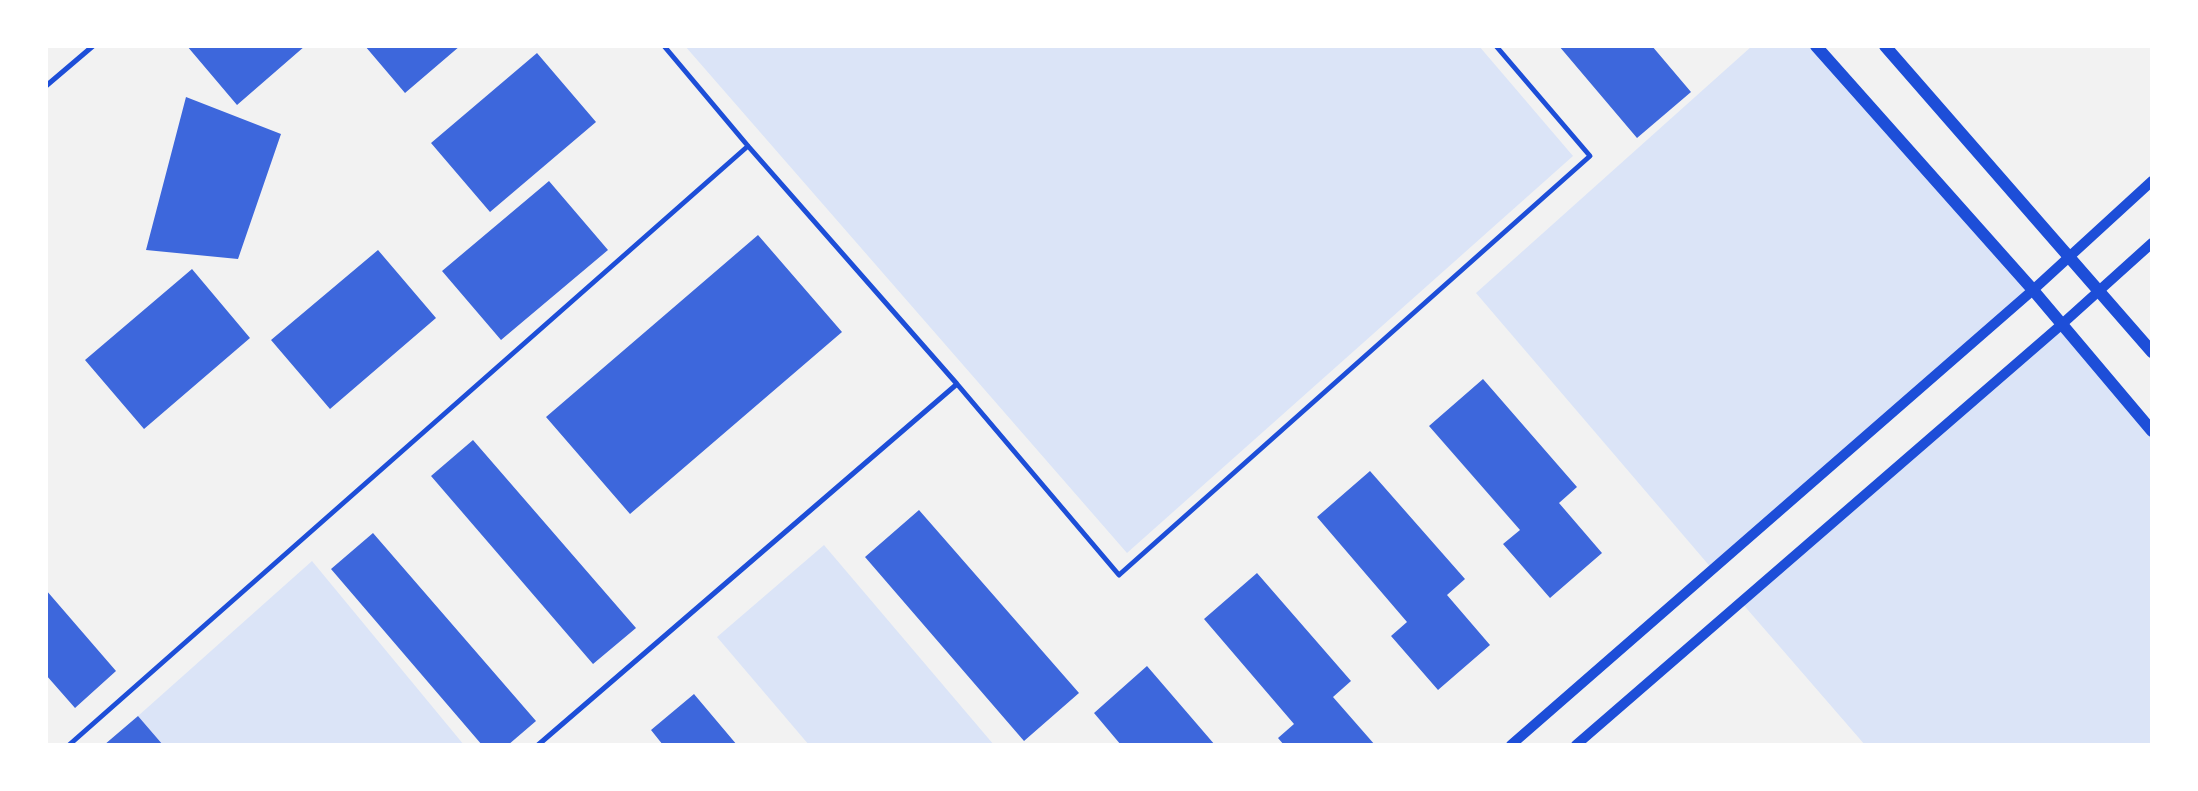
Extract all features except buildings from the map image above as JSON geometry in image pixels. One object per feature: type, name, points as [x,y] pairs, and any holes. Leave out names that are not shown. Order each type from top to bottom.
[{"type":"main road","points":[[1816,46],[2032,290],[2152,432]]},
{"type":"main road","points":[[1885,46],[2152,352]]},
{"type":"main road","points":[[1511,745],[2070,257],[2152,181]]},
{"type":"main road","points":[[1576,745],[2061,326],[2098,290],[2152,243]]},
{"type":"street","points":[[46,86],[93,46]]},
{"type":"street","points":[[664,46],[748,146],[958,384],[1119,575],[1590,156],[1496,46]]},
{"type":"street","points":[[69,745],[748,146]]},
{"type":"street","points":[[538,745],[958,384]]},
{"type":"shaded area","points":[[685,46],[1479,46],[1573,156],[1127,553]]},
{"type":"shaded area","points":[[1752,46],[1816,46],[2033,290],[1713,570],[1476,293]]},
{"type":"shaded area","points":[[2061,325],[2152,431],[2152,745],[1865,745],[1741,602]]},
{"type":"shaded area","points":[[824,545],[994,745],[809,745],[717,637]]},
{"type":"shaded area","points":[[312,561],[464,745],[163,745],[138,716]]}]
